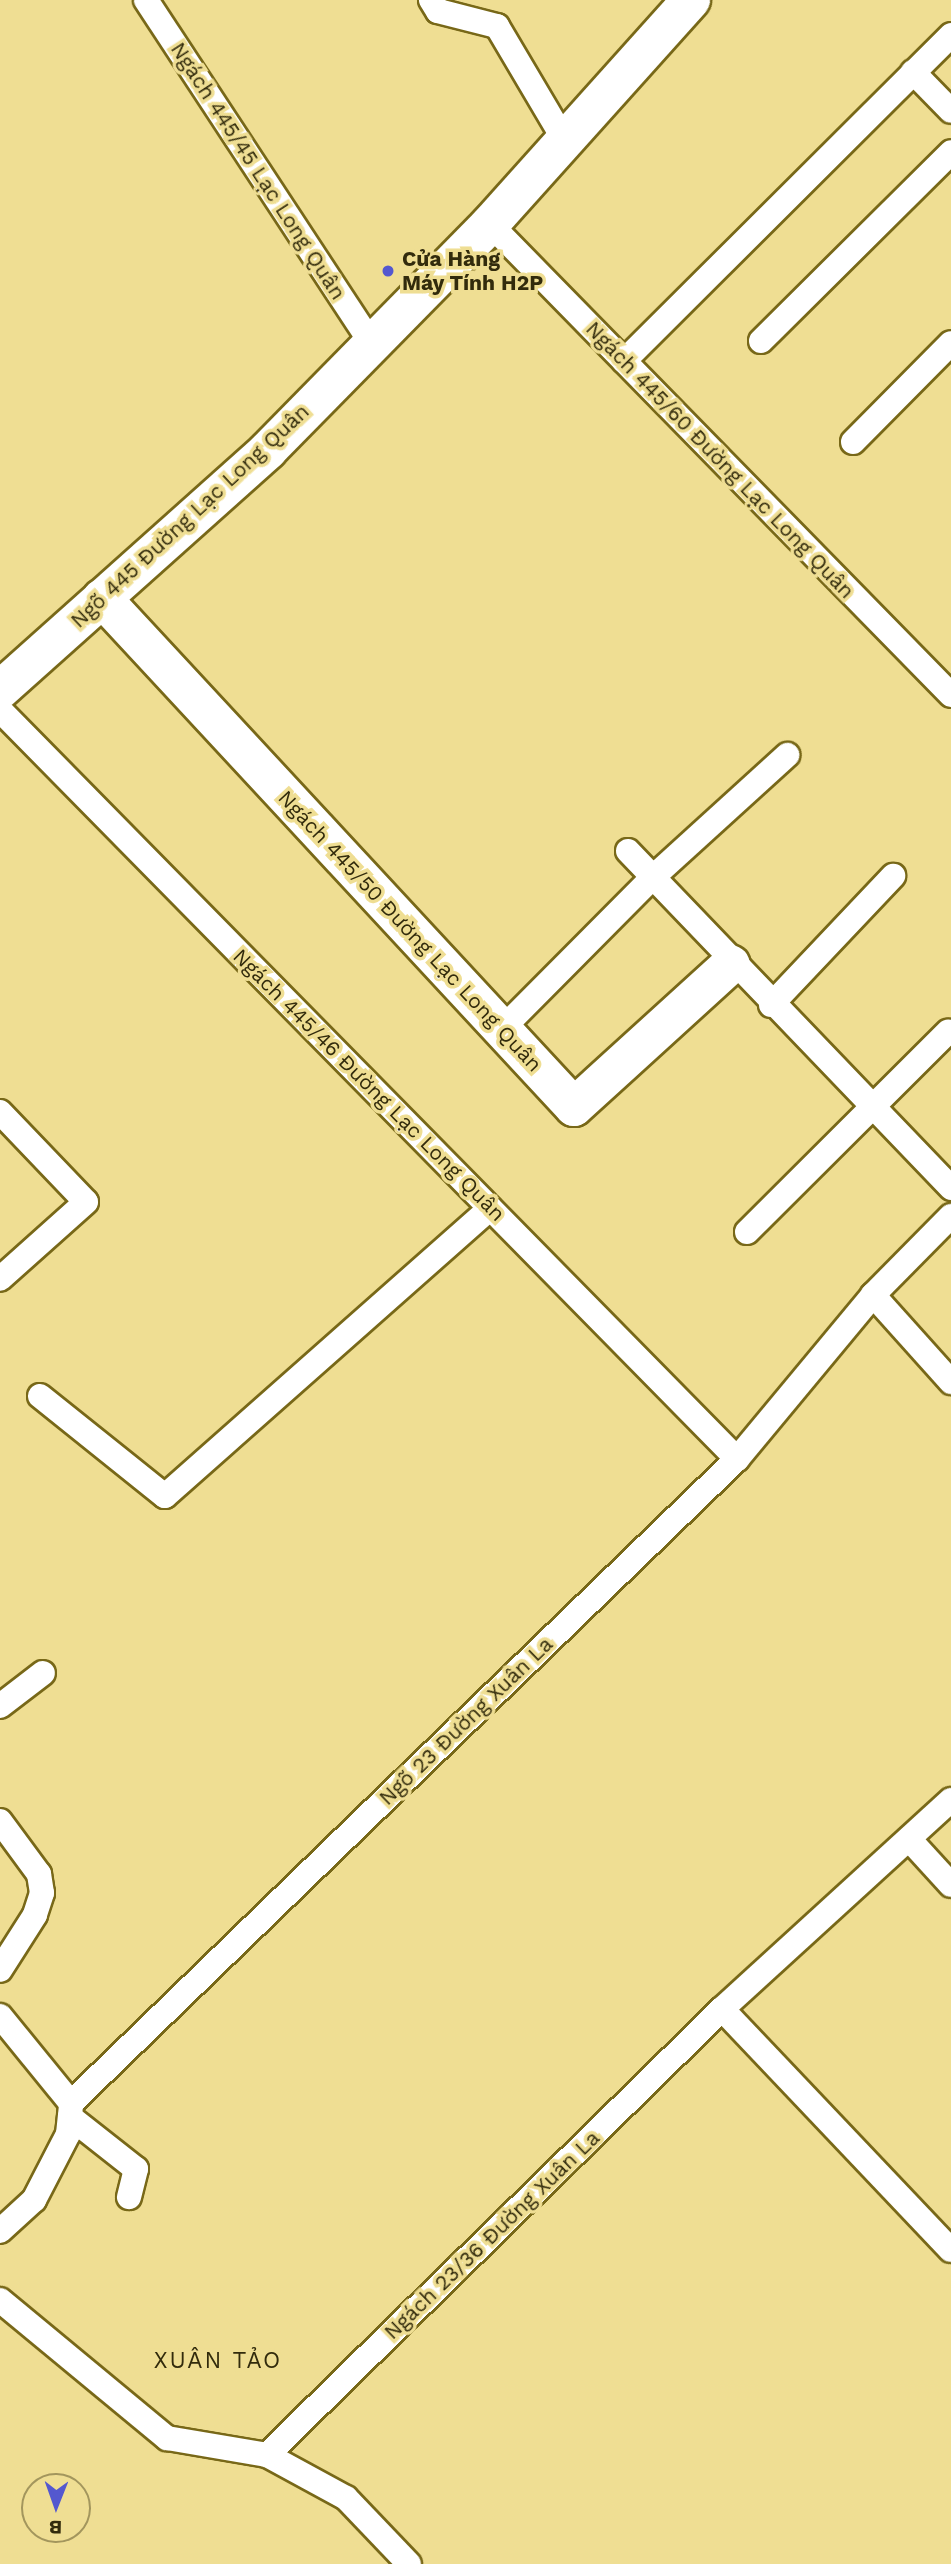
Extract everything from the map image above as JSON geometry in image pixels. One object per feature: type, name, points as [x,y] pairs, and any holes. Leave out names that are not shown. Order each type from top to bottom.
[{"type":"street","name":"Ngõ 445 Đường Lạc Long Quân","points":[[0,690],[268,450],[371,342],[490,224],[691,0]]},
{"type":"street","name":"Ngách 445/50 Đường Lạc Long Quân","points":[[102,598],[574,1107],[731,964]]},
{"type":"lane","name":"Ngách 445/45 Lạc Long Quân","points":[[145,0],[371,342]]},
{"type":"lane","points":[[431,0],[438,11],[497,26],[565,141]]},
{"type":"lane","points":[[624,361],[951,35]]},
{"type":"lane","points":[[913,72],[951,111]]},
{"type":"lane","points":[[761,341],[951,152]]},
{"type":"lane","name":"Ngách 445/60 Đường Lạc Long Quân","points":[[490,224],[951,695]]},
{"type":"lane","points":[[853,442],[951,344]]},
{"type":"lane","name":"Ngách 445/46 Đường Lạc Long Quân","points":[[0,710],[737,1459]]},
{"type":"lane","points":[[502,1029],[652,878],[787,755]]},
{"type":"lane","points":[[628,851],[731,964],[951,1188]]},
{"type":"lane","points":[[771,1005],[892,876]]},
{"type":"lane","points":[[747,1232],[873,1110],[948,1032]]},
{"type":"lane","points":[[0,1112],[86,1202],[0,1279]]},
{"type":"lane","points":[[40,1396],[165,1496],[491,1208]]},
{"type":"lane","name":"Ngõ 23 Đường Xuân La","points":[[0,2231],[34,2200],[68,2134],[70,2110],[737,1459],[873,1295],[951,1216]]},
{"type":"lane","points":[[873,1295],[951,1382]]},
{"type":"lane","points":[[0,1706],[43,1673]]},
{"type":"lane","name":"Ngách 23/36 Đường Xuân La","points":[[267,2455],[722,2009],[951,1800]]},
{"type":"lane","points":[[0,1821],[39,1874],[42,1893],[35,1915],[0,1970]]},
{"type":"lane","points":[[909,1839],[951,1885]]},
{"type":"lane","points":[[722,2009],[951,2250]]},
{"type":"lane","points":[[0,2016],[70,2110],[136,2169],[130,2197]]},
{"type":"lane","points":[[0,2300],[167,2438],[267,2455],[346,2498],[409,2564]]},
{"type":"place","name":"Cửa Hàng Máy Tính H2P","points":[[388,271]]},
{"type":"district","name":"XUÂN TẢO","points":[[218,2361]]}]
